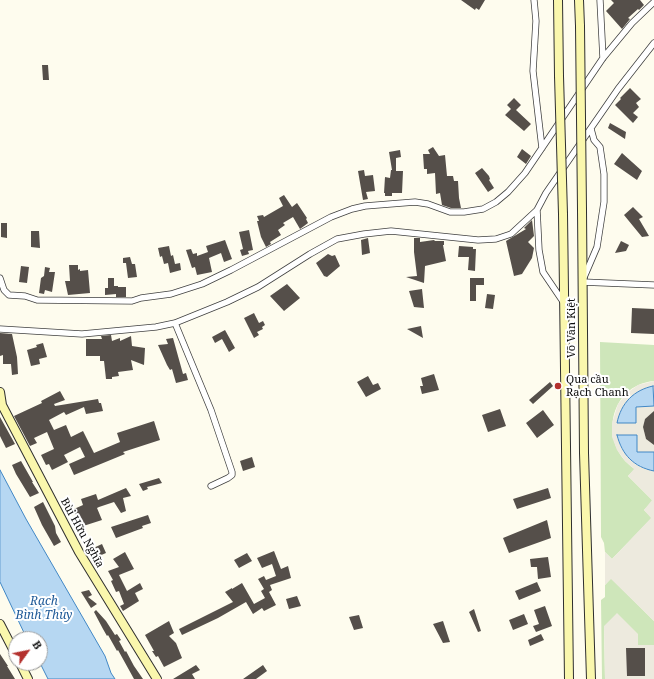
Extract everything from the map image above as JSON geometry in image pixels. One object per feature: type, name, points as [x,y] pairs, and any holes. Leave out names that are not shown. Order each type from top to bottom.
[{"type":"main road","name":"Võ Văn Kiệt","points":[[558,0],[563,214],[570,679]]},
{"type":"main road","name":"Võ Văn Kiệt","points":[[579,0],[584,453],[591,679]]},
{"type":"main road","name":"Bùi Hữu Nghĩa","points":[[0,392],[2,405],[79,552],[157,679]]},
{"type":"main road","points":[[0,624],[8,640]]},
{"type":"street","points":[[534,0],[536,21],[533,71],[542,148]]},
{"type":"street","points":[[600,0],[603,58]]},
{"type":"street","points":[[0,278],[4,290],[9,295],[25,296],[37,300],[127,301],[171,294],[215,278],[331,217],[352,209],[364,206],[415,202],[428,204],[450,212],[483,209],[496,202],[508,192],[525,173],[603,58],[632,23],[654,2]]},
{"type":"street","points":[[0,330],[82,334],[156,327],[175,323],[227,302],[258,287],[310,254],[337,239],[391,231],[478,240],[496,239],[511,234],[537,210],[546,193],[618,89],[654,43]]},
{"type":"street","points":[[591,129],[594,140],[600,146],[604,174],[604,202],[596,247],[582,282],[654,285]]},
{"type":"street","points":[[537,210],[539,250],[543,272],[564,304]]},
{"type":"street","points":[[175,323],[211,410],[232,472],[232,475],[228,478],[211,486]]},
{"type":"green space","points":[[600,342],[654,345],[654,381],[638,385],[626,393],[618,404],[613,418],[613,432],[616,446],[623,458],[635,469],[628,476],[653,501],[644,510],[652,518],[612,559],[605,552],[604,543],[601,537]]},
{"type":"green space","points":[[611,578],[654,621],[654,645],[638,645],[604,626],[605,679],[602,679],[601,600],[605,597],[605,585]]},
{"type":"shaded area","points":[[654,381],[654,406],[654,412],[645,419],[643,427],[646,439],[654,445],[654,621],[611,579],[605,585],[605,552],[612,559],[651,518],[644,510],[652,500],[628,476],[634,469],[625,461],[617,450],[612,437],[612,423],[618,404],[627,393],[638,385]],"holes":[[[653,386],[654,406],[636,407]],[[637,435],[637,452],[647,470],[635,464],[621,448],[617,436]]]},
{"type":"shaded area","points":[[617,613],[638,634],[638,645],[654,645],[654,679],[605,679],[604,626]]},
{"type":"water","points":[[653,386],[654,406],[636,407],[636,423],[617,423],[622,409],[629,398],[646,388]]},
{"type":"water","points":[[617,435],[637,435],[637,452],[654,452],[654,471],[640,466],[630,459],[622,448]]},
{"type":"water","name":"Rạch Bình Thủy","points":[[0,470],[26,519],[105,656],[111,673],[115,679],[48,679],[44,671],[48,671],[48,631],[23,631],[0,582]]},
{"type":"building","points":[[461,0],[485,0],[479,10],[476,8],[475,10]]},
{"type":"building","points":[[611,0],[640,0],[644,5],[628,18],[630,19],[622,29],[606,11],[614,3]]},
{"type":"building","points":[[42,65],[48,65],[49,80],[43,80]]},
{"type":"building","points":[[630,88],[641,99],[636,103],[639,107],[633,113],[638,117],[633,123],[615,105]]},
{"type":"building","points":[[514,98],[521,105],[516,110],[531,124],[524,131],[505,115],[511,109],[507,105]]},
{"type":"building","points":[[610,123],[626,132],[625,139],[608,128]]},
{"type":"building","points":[[433,147],[439,156],[445,155],[447,176],[453,176],[454,181],[458,181],[461,208],[451,208],[442,205],[440,193],[436,194],[435,173],[427,174],[427,169],[424,169],[423,154],[430,154],[428,150]]},
{"type":"building","points":[[522,149],[531,156],[526,164],[517,157]]},
{"type":"building","points":[[400,150],[401,157],[396,158],[396,171],[403,171],[402,193],[392,193],[392,196],[385,196],[385,177],[390,178],[392,170],[389,152]]},
{"type":"building","points":[[622,153],[642,171],[637,180],[614,164]]},
{"type":"building","points":[[482,168],[489,176],[489,180],[494,188],[488,192],[475,173]]},
{"type":"building","points":[[364,170],[365,176],[373,175],[375,191],[366,192],[368,199],[363,200],[358,171]]},
{"type":"building","points":[[284,195],[292,207],[297,203],[307,218],[308,223],[300,229],[293,217],[283,223],[285,225],[278,230],[281,235],[270,242],[271,244],[266,247],[261,237],[257,216],[263,215],[264,217],[283,206],[279,198]]},
{"type":"building","points":[[633,207],[643,217],[639,219],[649,236],[642,237],[624,215]]},
{"type":"building","points":[[532,220],[534,236],[528,242],[534,248],[532,258],[522,274],[514,276],[506,241],[526,229],[524,228]]},
{"type":"building","points":[[1,223],[7,223],[7,238],[1,237]]},
{"type":"building","points":[[249,230],[253,250],[248,251],[249,254],[242,256],[240,250],[243,249],[239,232]]},
{"type":"building","points":[[31,231],[39,231],[40,248],[31,247]]},
{"type":"building","points":[[368,238],[370,253],[362,255],[361,240]]},
{"type":"building","points":[[414,238],[420,238],[420,242],[434,240],[444,241],[443,245],[446,261],[425,266],[424,283],[406,277],[417,276]]},
{"type":"building","points":[[225,240],[232,259],[224,262],[221,253],[209,258],[212,272],[197,275],[195,267],[192,268],[186,250],[191,249],[193,254],[197,253],[197,256],[208,252],[206,246]]},
{"type":"building","points":[[621,241],[629,245],[626,251],[615,253]]},
{"type":"building","points":[[169,246],[171,256],[173,255],[175,264],[180,263],[181,270],[170,273],[168,263],[164,264],[162,256],[160,257],[158,248]]},
{"type":"building","points":[[459,246],[473,247],[473,249],[476,249],[475,271],[468,270],[469,257],[458,257]]},
{"type":"building","points":[[328,254],[332,256],[335,255],[340,266],[327,277],[324,276],[316,263]]},
{"type":"building","points":[[130,257],[132,264],[135,264],[137,277],[128,278],[126,263],[123,263],[123,258]]},
{"type":"building","points":[[69,265],[78,265],[78,270],[80,269],[80,271],[88,270],[90,293],[68,295],[65,281],[70,281]]},
{"type":"building","points":[[21,266],[29,267],[27,283],[19,282]]},
{"type":"building","points":[[45,267],[50,268],[49,272],[55,272],[52,292],[45,290],[44,294],[39,293],[41,278],[44,276]]},
{"type":"building","points":[[108,278],[114,278],[114,286],[126,287],[126,297],[116,297],[116,294],[105,295],[105,288],[108,288]]},
{"type":"building","points":[[470,278],[484,278],[484,285],[476,285],[476,301],[470,301]]},
{"type":"building","points":[[287,284],[300,298],[284,311],[270,296]]},
{"type":"building","points":[[422,289],[424,308],[414,307],[409,291]]},
{"type":"building","points":[[487,294],[495,295],[493,309],[485,308]]},
{"type":"building","points":[[632,308],[654,309],[654,334],[631,333]]},
{"type":"building","points":[[254,313],[259,323],[263,321],[265,325],[262,327],[263,329],[257,332],[259,335],[254,338],[244,318]]},
{"type":"building","points":[[421,326],[423,338],[407,329]]},
{"type":"building","points":[[225,330],[235,348],[229,352],[222,339],[215,343],[212,337]]},
{"type":"building","points":[[0,333],[12,334],[17,357],[18,374],[12,375],[11,364],[3,364],[3,355],[0,356]]},
{"type":"building","points":[[111,335],[112,341],[120,338],[120,341],[131,336],[132,346],[145,348],[144,365],[131,360],[133,370],[118,372],[119,376],[112,377],[112,379],[106,379],[104,361],[100,361],[100,356],[86,356],[86,339],[102,339],[101,336]]},
{"type":"building","points":[[173,338],[183,374],[186,373],[188,380],[176,383],[172,369],[170,370],[167,365],[158,345],[168,344],[166,339]]},
{"type":"building","points":[[43,343],[47,357],[39,359],[40,364],[31,366],[27,350],[37,347],[36,345]]},
{"type":"building","points":[[434,374],[439,390],[422,394],[420,386],[423,386],[421,378]]},
{"type":"building","points":[[368,376],[373,385],[378,383],[381,389],[366,397],[357,382]]},
{"type":"building","points":[[550,382],[553,386],[533,404],[529,400]]},
{"type":"building","points":[[60,391],[65,400],[54,404],[55,406],[98,399],[99,403],[101,403],[103,411],[86,414],[84,407],[66,415],[64,412],[49,420],[54,430],[66,425],[71,437],[83,431],[94,453],[120,442],[117,433],[154,421],[160,440],[123,452],[125,454],[74,475],[69,464],[85,457],[80,447],[64,455],[68,462],[52,470],[49,464],[46,465],[41,455],[54,449],[47,432],[34,438],[37,443],[30,446],[14,416],[42,403],[41,401]]},
{"type":"building","points":[[500,409],[506,426],[488,432],[482,415]]},
{"type":"building","points":[[543,410],[554,425],[537,438],[526,423]]},
{"type":"building","points":[[654,411],[654,445],[646,439],[643,427],[645,419]]},
{"type":"building","points":[[0,417],[15,444],[6,448],[0,436]]},
{"type":"building","points":[[252,457],[255,467],[243,471],[240,461]]},
{"type":"building","points":[[21,461],[39,493],[30,497],[12,465]]},
{"type":"building","points":[[159,478],[162,483],[147,487],[148,489],[143,491],[139,484]]},
{"type":"building","points":[[126,488],[131,496],[123,498],[126,511],[121,513],[114,502],[99,507],[97,508],[102,520],[77,528],[75,523],[78,522],[74,509],[83,505],[81,499],[96,494],[98,500]]},
{"type":"building","points":[[548,488],[551,498],[517,509],[513,499]]},
{"type":"building","points":[[43,502],[61,542],[54,546],[34,507]]},
{"type":"building","points":[[148,515],[151,523],[142,526],[143,528],[116,538],[111,527]]},
{"type":"building","points":[[547,520],[551,538],[509,553],[503,538]]},
{"type":"building","points":[[102,544],[106,553],[92,559],[87,551]]},
{"type":"building","points":[[274,551],[281,569],[288,566],[291,578],[270,585],[272,590],[269,592],[276,605],[264,611],[262,608],[253,614],[246,602],[218,618],[182,635],[179,629],[233,602],[225,592],[242,583],[254,604],[265,598],[261,591],[264,589],[258,579],[264,576],[266,580],[276,576],[272,564],[262,568],[257,558]]},
{"type":"building","points":[[125,552],[134,569],[119,575],[127,591],[140,583],[143,589],[135,593],[139,601],[123,611],[120,606],[124,604],[119,591],[116,592],[111,581],[113,580],[108,571],[119,567],[113,559]]},
{"type":"building","points":[[247,553],[252,561],[239,568],[234,560]]},
{"type":"building","points":[[548,557],[551,577],[538,579],[537,567],[531,567],[530,559]]},
{"type":"building","points":[[537,582],[541,591],[519,600],[515,591]]},
{"type":"building","points":[[89,590],[92,595],[88,597],[97,604],[91,608],[81,592]]},
{"type":"building","points":[[297,596],[301,606],[289,609],[286,599]]},
{"type":"building","points":[[545,606],[552,626],[536,632],[533,626],[539,624],[534,610]]},
{"type":"building","points":[[474,609],[481,631],[478,632],[469,612]]},
{"type":"building","points":[[96,610],[106,621],[115,635],[117,634],[121,640],[119,641],[125,652],[126,651],[143,679],[134,679],[118,650],[117,651],[103,629],[94,612]]},
{"type":"building","points":[[524,614],[528,624],[513,630],[509,620]]},
{"type":"building","points":[[359,615],[363,628],[354,630],[349,617]]},
{"type":"building","points":[[169,621],[174,633],[169,636],[176,643],[182,658],[164,667],[158,656],[156,657],[152,651],[154,651],[145,635]]},
{"type":"building","points":[[443,621],[450,642],[443,643],[433,624]]},
{"type":"building","points":[[541,634],[544,640],[530,646],[528,640]]},
{"type":"building","points":[[626,648],[645,648],[645,676],[627,676]]},
{"type":"building","points":[[0,654],[8,666],[8,671],[10,671],[15,679],[0,679]]},
{"type":"building","points":[[196,665],[200,670],[192,674],[195,679],[173,679]]},
{"type":"building","points":[[263,665],[267,671],[256,679],[243,679]]},
{"type":"place","name":"Qua cầu Rạch Chanh","points":[[558,386]]}]
